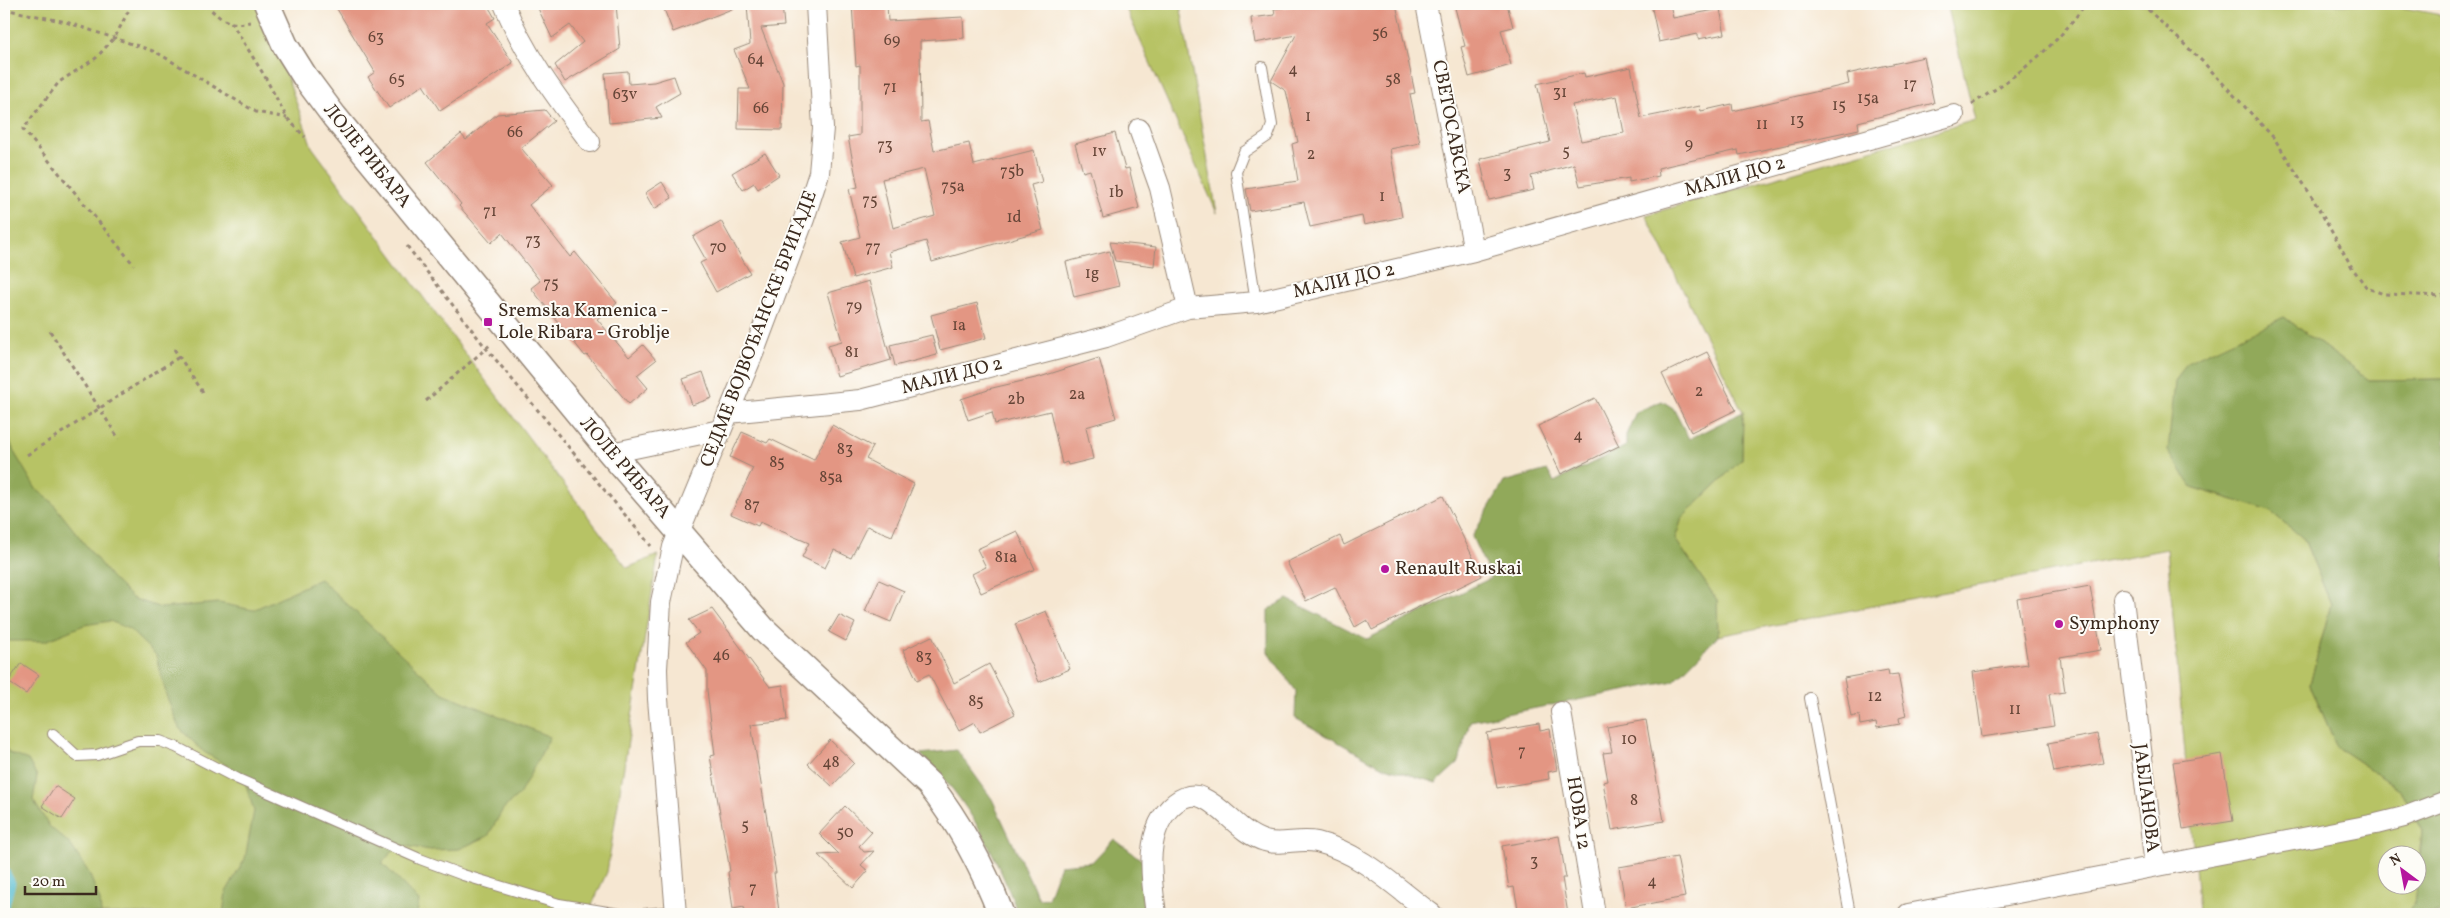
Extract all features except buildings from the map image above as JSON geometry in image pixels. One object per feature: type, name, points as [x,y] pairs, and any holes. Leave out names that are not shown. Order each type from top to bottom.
[{"type":"street","points":[[504,4],[517,36],[537,69],[590,142]]},
{"type":"street","name":"СЕДМЕ ВОЈВОЂАНСКЕ БРИГАДЕ","points":[[675,913],[661,754],[657,669],[660,611],[667,566],[679,531],[755,349],[804,219],[819,173],[824,128],[816,4]]},
{"type":"street","name":"СВЕТОСАВСКА","points":[[1426,4],[1474,251]]},
{"type":"street","name":"ЛОЛЕ РИБАРА","points":[[270,11],[285,45],[304,77],[334,116],[611,453],[764,629],[929,784],[951,812],[970,846],[989,884],[1001,914]]},
{"type":"street","name":"МАЛИ ДО 2","points":[[611,453],[724,421],[860,400],[1106,337],[1188,308],[1256,302],[1474,251],[1954,115]]},
{"type":"street","points":[[1139,129],[1160,188],[1188,308]]},
{"type":"street","name":"ЈАБЛАНОВА","points":[[1908,914],[2155,866],[2124,599]]},
{"type":"street","name":"НОВА 12","points":[[1562,712],[1595,914]]},
{"type":"street","points":[[1156,914],[1152,847],[1157,828],[1170,808],[1179,800],[1191,795],[1206,799],[1246,831],[1263,841],[1271,843],[1306,840],[1338,849],[1357,857],[1432,914]]},
{"type":"street","points":[[2155,866],[2376,824],[2446,801]]},
{"type":"lane","points":[[1256,302],[1236,172],[1244,152],[1268,136],[1272,125],[1262,67]]},
{"type":"lane","points":[[1810,698],[1850,914]]},
{"type":"lane","points":[[52,734],[77,756],[97,755],[138,741],[160,741],[176,747],[238,779],[420,859],[463,875],[559,904],[620,914]]},
{"type":"lane","points":[[643,914],[675,913]]},
{"type":"path","points":[[132,4],[115,37],[96,58],[59,82],[23,129],[134,265]]},
{"type":"path","points":[[206,4],[218,18],[238,25],[270,11]]},
{"type":"path","points":[[1954,115],[2023,69],[2054,40],[2085,4]]},
{"type":"path","points":[[2142,4],[2203,62],[2274,138],[2312,197],[2353,269],[2367,288],[2384,294],[2446,296]]},
{"type":"path","points":[[2333,4],[2348,6]]},
{"type":"path","points":[[4,9],[66,22],[156,52],[256,112],[287,118]]},
{"type":"path","points":[[230,22],[264,75],[287,118],[305,138]]},
{"type":"path","points":[[401,239],[486,348],[667,566]]},
{"type":"path","points":[[426,401],[508,328]]},
{"type":"path","points":[[50,331],[119,438]]},
{"type":"path","points":[[174,349],[203,392]]},
{"type":"path","points":[[27,455],[179,357]]},
{"type":"green space","points":[[4,4],[257,4],[282,62],[312,147],[627,568],[658,555],[607,872],[588,914],[4,914]]},
{"type":"green space","points":[[1124,4],[1180,4],[1217,213]]},
{"type":"green space","points":[[1947,4],[2384,4],[2446,16],[2446,379],[2369,380],[2284,317],[2192,487],[2270,511],[2303,537],[2331,604],[2310,684],[2337,747],[2401,790],[2422,831],[2420,846],[2378,846],[2378,896],[2415,896],[2414,904],[2408,914],[2188,914],[2199,912],[2167,549],[1718,636],[1717,600],[1675,539],[1682,518],[1742,459],[1743,412],[1646,215],[1975,120]]},
{"type":"green space","points":[[2284,317],[2369,380],[2446,379],[2446,914],[2408,914],[2414,904],[2415,896],[2428,896],[2428,846],[2421,846],[2422,831],[2401,790],[2337,747],[2310,684],[2331,604],[2304,539],[2270,511],[2192,487],[2168,451],[2175,382],[2187,362]]},
{"type":"green space","points":[[1662,401],[1673,408],[1689,439],[1743,412],[1742,459],[1682,518],[1675,539],[1717,600],[1718,636],[1674,681],[1470,721],[1459,762],[1436,783],[1379,765],[1295,718],[1296,691],[1268,652],[1268,610],[1287,599],[1367,639],[1491,578],[1472,537],[1504,482],[1547,470],[1554,482],[1626,446],[1626,435],[1636,412]]},
{"type":"green space","points":[[4,425],[14,452],[36,489],[51,501],[110,576],[132,598],[161,608],[219,603],[253,610],[320,579],[443,693],[550,737],[519,795],[503,809],[488,836],[459,849],[431,850],[398,845],[382,863],[419,901],[417,914],[223,914],[226,892],[245,859],[254,811],[243,775],[204,752],[179,728],[167,697],[156,655],[129,629],[110,621],[84,625],[45,641],[4,641]]},
{"type":"green space","points":[[4,744],[9,753],[28,760],[37,776],[33,800],[50,827],[70,844],[89,873],[100,901],[101,914],[4,914]]},
{"type":"green space","points":[[957,750],[992,799],[1039,899],[1048,898],[1060,865],[1092,862],[1114,839],[1143,861],[1143,914],[1018,914],[1000,870],[979,828],[952,789],[920,754]]},
{"type":"waterway","points":[[4,868],[12,883],[4,912]]},
{"type":"place","name":"Sremska Kamenica - Lole Ribara - Groblje","points":[[488,322]]},
{"type":"place","name":"Renault Ruskai","points":[[1385,569]]},
{"type":"place","name":"Symphony","points":[[2059,624]]}]
